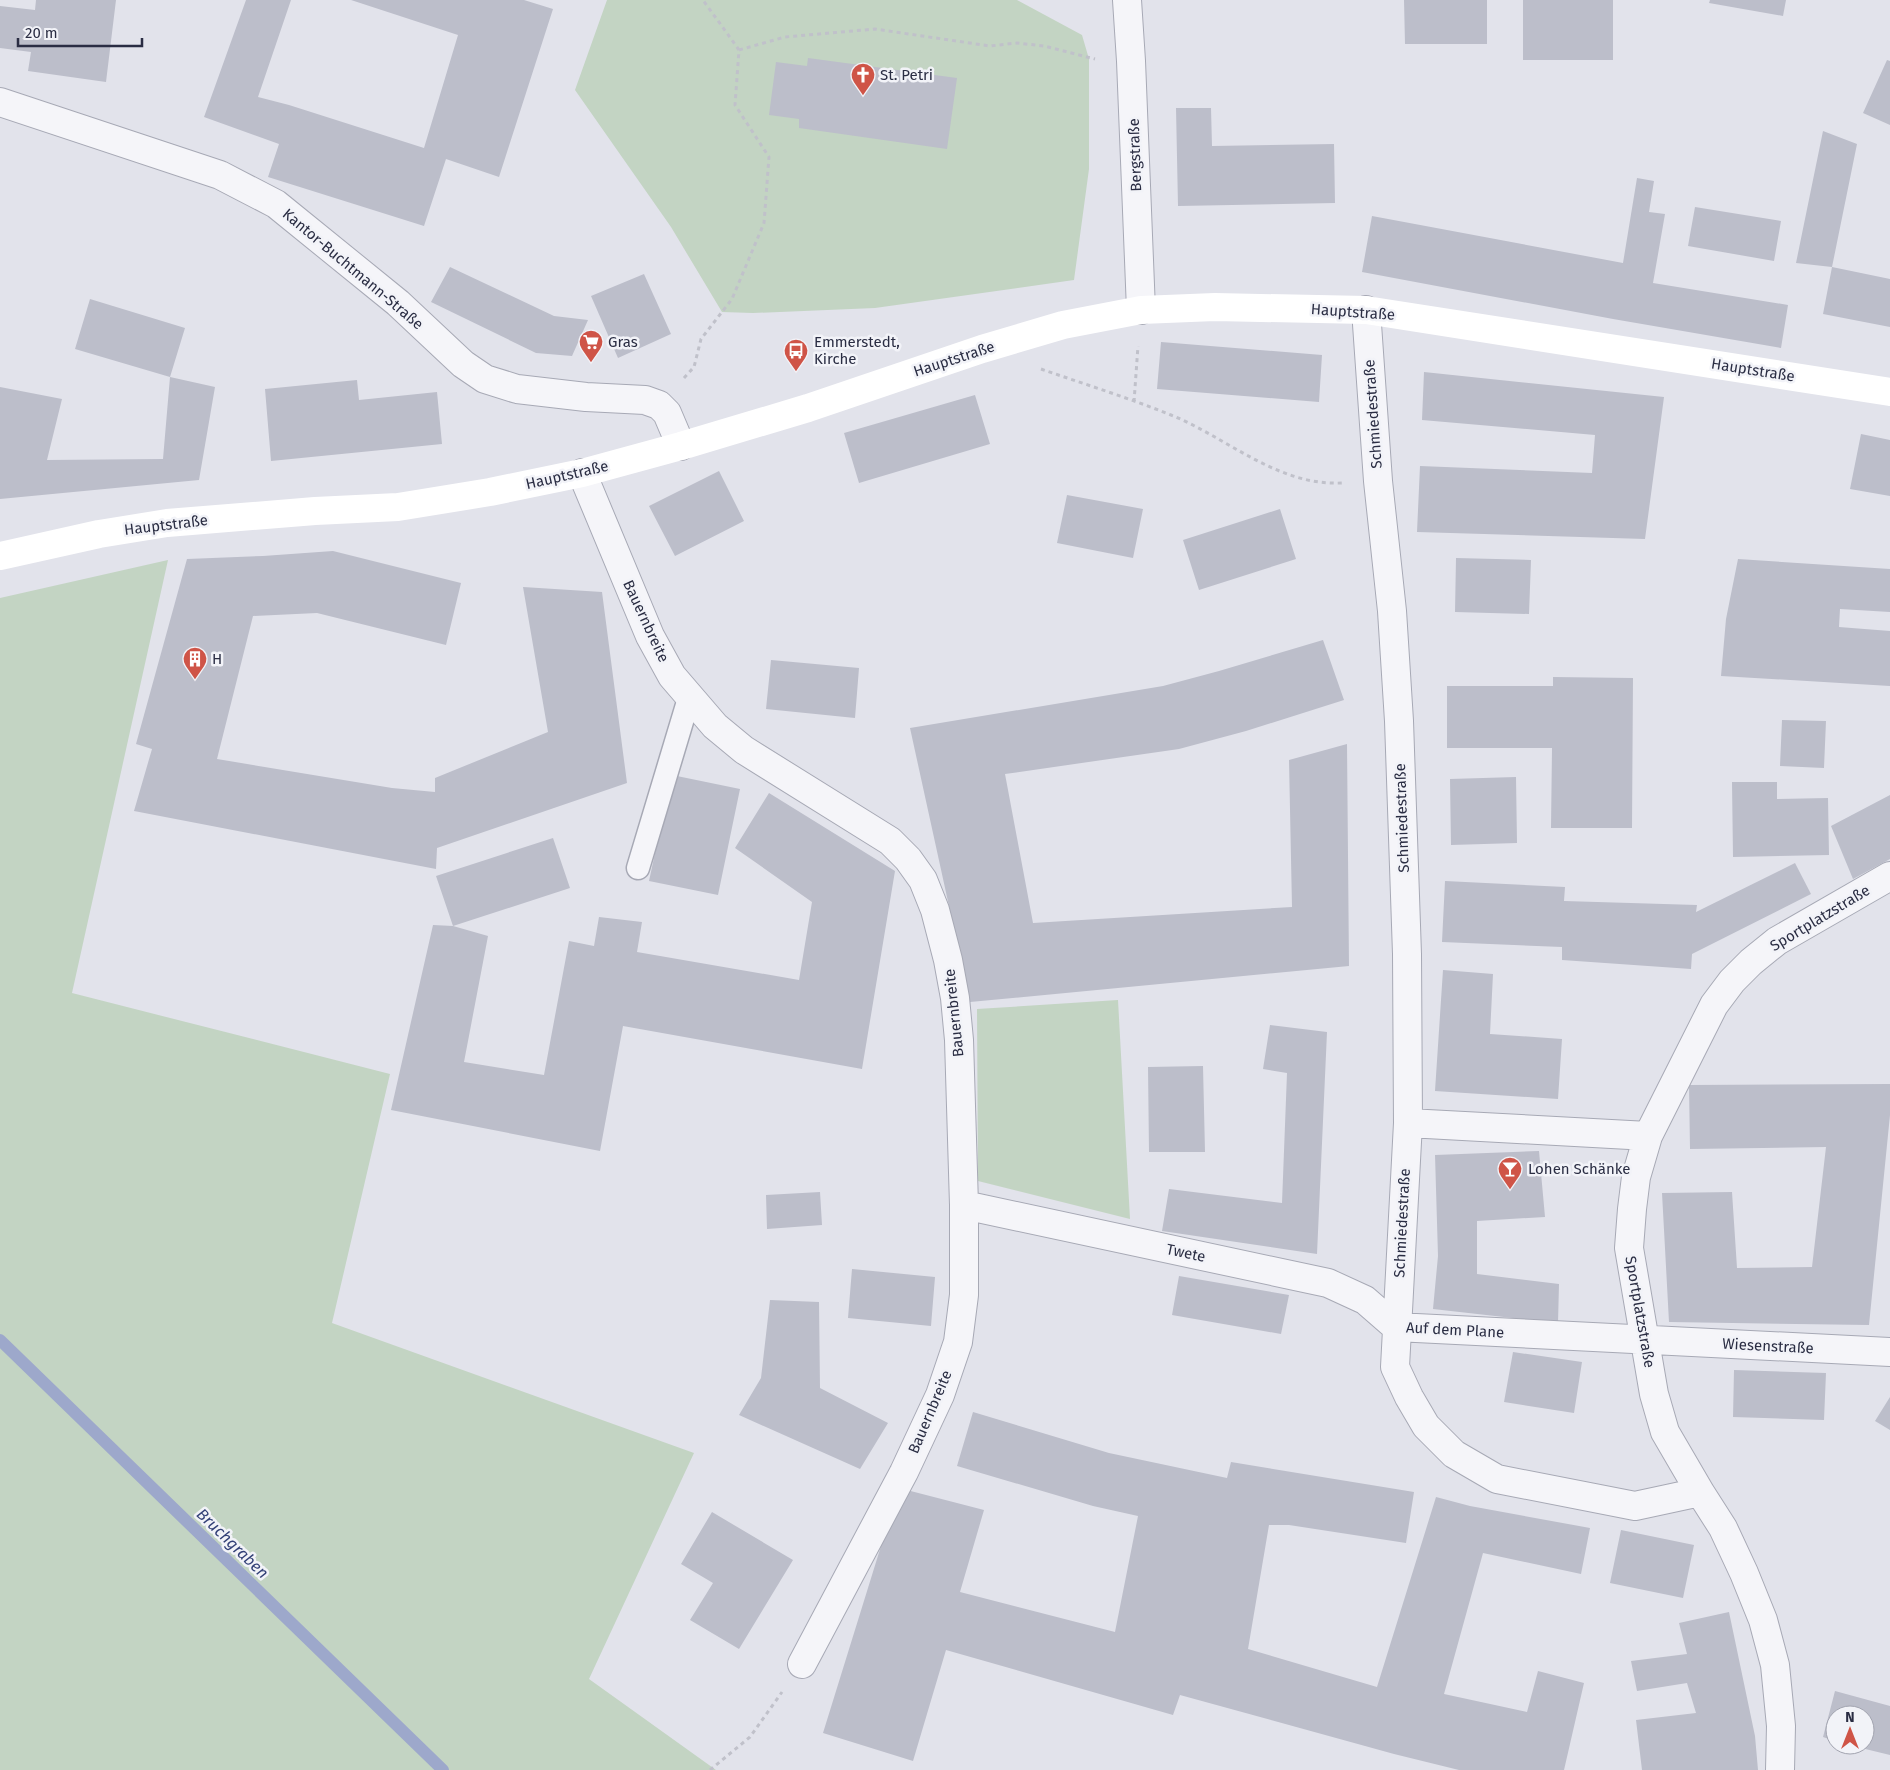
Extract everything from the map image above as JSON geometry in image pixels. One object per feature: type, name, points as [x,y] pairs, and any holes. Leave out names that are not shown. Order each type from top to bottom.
[{"type":"main road","name":"Hauptstraße","points":[[0,556],[99,534],[167,524],[315,511],[398,507],[490,492],[582,472],[681,446],[808,408],[982,349],[1063,325],[1141,310],[1215,307],[1366,310],[1890,392]]},
{"type":"street","name":"Bergstraße","points":[[1127,0],[1141,310]]},
{"type":"street","name":"Kantor-Buchtmann-Straße","points":[[0,102],[220,175],[276,204],[398,303],[463,364],[485,379],[517,389],[586,397],[645,400],[659,405]]},
{"type":"street","name":"Schmiedestraße","points":[[1366,310],[1378,481],[1392,611],[1399,721],[1407,954],[1408,1123],[1396,1327]]},
{"type":"street","points":[[659,405],[667,413],[681,446]]},
{"type":"street","name":"Bauernbreite","points":[[582,472],[650,636],[672,676],[715,726],[744,750],[890,841],[908,859],[923,880],[935,910],[948,960],[955,998],[959,1040],[964,1206],[964,1295],[958,1342],[940,1395],[904,1472],[802,1664]]},
{"type":"street","name":"Sportplatzstraße","points":[[1780,1770],[1781,1726],[1775,1664],[1763,1620],[1723,1528],[1665,1432],[1654,1394],[1629,1248],[1632,1209],[1636,1177],[1648,1136],[1714,1005],[1732,981],[1777,940],[1890,876]]},
{"type":"street","points":[[1408,1123],[1648,1136]]},
{"type":"street","name":"Twete","points":[[964,1206],[1328,1282],[1365,1300],[1396,1327]]},
{"type":"street","name":"Auf dem Plane","points":[[1646,1339],[1396,1327],[1396,1367],[1409,1397],[1426,1426],[1454,1454],[1497,1479],[1635,1506],[1700,1492]]},
{"type":"street","name":"Wiesenstraße","points":[[1646,1339],[1890,1352]]},
{"type":"street","points":[[1890,1345],[1890,1352]]},
{"type":"lane","points":[[638,868],[690,695]]},
{"type":"path","points":[[659,405],[694,367],[701,339],[732,299],[764,223],[769,157],[735,105],[738,50],[703,0]]},
{"type":"path","points":[[738,50],[785,37],[875,29],[990,46],[1017,43],[1044,46],[1089,59],[1131,61]]},
{"type":"path","points":[[1134,402],[1141,310]]},
{"type":"path","points":[[1035,367],[1172,415],[1286,475],[1325,484],[1378,481]]},
{"type":"path","points":[[710,1770],[750,1737],[802,1664]]},
{"type":"green space","points":[[607,0],[1017,0],[1082,35],[1089,59],[1089,169],[1074,280],[875,308],[753,313],[722,312],[671,227],[575,90]]},
{"type":"green space","points":[[168,560],[72,993],[390,1074],[332,1323],[694,1453],[589,1679],[716,1770],[0,1770],[0,598]]},
{"type":"green space","points":[[1118,1000],[1130,1219],[978,1181],[977,1009]]},
{"type":"building","points":[[36,0],[116,0],[106,82],[28,71],[31,52],[0,48],[0,6],[35,10]]},
{"type":"building","points":[[246,0],[291,0],[258,97],[424,148],[458,35],[351,0],[524,0],[553,9],[499,177],[446,159],[424,226],[268,177],[279,144],[204,117]]},
{"type":"building","points":[[1404,0],[1487,0],[1487,44],[1405,44]]},
{"type":"building","points":[[1523,0],[1613,0],[1613,60],[1523,60]]},
{"type":"building","points":[[1710,0],[1786,0],[1783,16],[1709,3]]},
{"type":"building","name":"St. Petri","points":[[808,58],[957,78],[947,149],[799,128],[799,119],[769,115],[776,62],[807,66]]},
{"type":"building","points":[[1887,60],[1890,61],[1890,125],[1863,113]]},
{"type":"building","points":[[1176,108],[1211,108],[1212,146],[1334,144],[1335,203],[1178,206]]},
{"type":"building","points":[[1823,131],[1857,144],[1832,267],[1796,263]]},
{"type":"building","points":[[1637,178],[1654,181],[1649,212],[1665,214],[1653,283],[1788,305],[1781,348],[1362,272],[1372,216],[1623,263]]},
{"type":"building","points":[[1695,207],[1781,221],[1774,261],[1688,246]]},
{"type":"building","points":[[450,267],[554,316],[588,320],[572,356],[536,353],[431,302]]},
{"type":"building","points":[[1832,267],[1890,279],[1890,327],[1823,314]]},
{"type":"building","points":[[644,274],[671,334],[618,358],[591,296]]},
{"type":"building","points":[[90,299],[185,328],[170,377],[75,349]]},
{"type":"building","points":[[1161,342],[1322,355],[1319,402],[1157,389]]},
{"type":"building","points":[[1424,372],[1664,397],[1645,539],[1417,532],[1420,466],[1592,473],[1595,435],[1422,420]]},
{"type":"building","points":[[170,377],[215,387],[199,480],[0,499],[0,387],[62,399],[47,460],[163,459]]},
{"type":"building","points":[[357,380],[359,400],[437,392],[442,444],[271,461],[265,389]]},
{"type":"building","points":[[975,395],[990,444],[859,483],[844,433]]},
{"type":"building","points":[[1861,434],[1890,440],[1890,496],[1850,489]]},
{"type":"building","points":[[719,471],[744,521],[675,556],[649,506]]},
{"type":"building","points":[[1067,495],[1143,509],[1133,558],[1057,543]]},
{"type":"building","points":[[1280,509],[1296,559],[1199,590],[1183,540]]},
{"type":"building","points":[[333,551],[461,583],[446,645],[317,613],[253,616],[217,759],[392,788],[435,792],[435,778],[548,732],[523,587],[602,592],[627,783],[437,848],[436,869],[134,811],[152,749],[136,744],[187,559]]},
{"type":"building","points":[[1456,558],[1531,560],[1529,614],[1455,612]]},
{"type":"building","points":[[1738,559],[1890,569],[1890,612],[1840,609],[1839,627],[1890,631],[1890,686],[1721,676],[1726,619]]},
{"type":"building","points":[[1323,640],[1344,700],[1246,731],[1179,749],[1005,774],[1033,923],[1292,907],[1289,760],[1347,744],[1349,966],[970,1002],[910,728],[1163,686]]},
{"type":"building","points":[[771,660],[859,668],[855,718],[766,709]]},
{"type":"building","points":[[1553,677],[1633,678],[1632,828],[1551,828],[1552,748],[1447,748],[1447,686],[1553,686]]},
{"type":"building","points":[[1782,720],[1826,721],[1824,768],[1780,766]]},
{"type":"building","points":[[672,775],[740,789],[718,895],[649,881]]},
{"type":"building","points":[[1516,777],[1517,843],[1451,845],[1450,779]]},
{"type":"building","points":[[1732,782],[1777,782],[1777,799],[1828,798],[1829,855],[1733,857]]},
{"type":"building","points":[[769,793],[895,871],[862,1069],[623,1026],[600,1151],[391,1110],[433,925],[453,926],[488,936],[464,1062],[544,1075],[569,941],[594,946],[599,917],[642,922],[637,952],[799,980],[812,902],[735,848]]},
{"type":"building","points":[[1890,795],[1890,859],[1853,879],[1831,826]]},
{"type":"building","points":[[553,838],[570,888],[453,926],[436,876]]},
{"type":"building","points":[[1795,863],[1811,894],[1692,954],[1691,969],[1562,960],[1562,947],[1442,942],[1445,881],[1565,887],[1564,901],[1697,905],[1696,912]]},
{"type":"building","points":[[1443,970],[1493,974],[1490,1034],[1562,1039],[1558,1099],[1435,1091]]},
{"type":"building","points":[[1270,1025],[1327,1032],[1317,1254],[1162,1231],[1169,1189],[1282,1203],[1287,1073],[1263,1069]]},
{"type":"building","points":[[1203,1066],[1205,1152],[1149,1152],[1148,1067]]},
{"type":"building","points":[[1890,1084],[1890,1115],[1869,1325],[1669,1322],[1662,1193],[1732,1192],[1737,1268],[1812,1267],[1826,1147],[1690,1149],[1689,1085]]},
{"type":"building","points":[[1539,1151],[1545,1217],[1477,1221],[1477,1274],[1559,1284],[1558,1323],[1433,1309],[1438,1256],[1435,1155]]},
{"type":"building","points":[[820,1192],[822,1225],[767,1229],[766,1195]]},
{"type":"building","points":[[852,1269],[935,1277],[931,1326],[848,1318]]},
{"type":"building","points":[[1179,1276],[1289,1295],[1281,1334],[1172,1315]]},
{"type":"building","points":[[770,1300],[819,1302],[820,1388],[888,1423],[860,1469],[739,1415],[761,1378]]},
{"type":"building","points":[[1513,1352],[1582,1362],[1574,1413],[1504,1402]]},
{"type":"building","points":[[1734,1370],[1826,1373],[1824,1420],[1733,1417]]},
{"type":"building","points":[[1890,1397],[1890,1430],[1875,1421]]},
{"type":"building","points":[[973,1412],[1109,1453],[1227,1478],[1231,1462],[1414,1492],[1406,1543],[1289,1525],[1269,1525],[1248,1649],[1377,1687],[1436,1497],[1470,1506],[1590,1528],[1581,1574],[1483,1553],[1444,1694],[1527,1712],[1538,1671],[1584,1683],[1564,1770],[1459,1770],[1180,1695],[1173,1715],[946,1650],[913,1761],[823,1733],[899,1488],[984,1510],[960,1592],[1115,1632],[1138,1516],[1093,1506],[957,1466]]},
{"type":"building","points":[[712,1512],[793,1560],[739,1649],[690,1620],[713,1583],[681,1564]]},
{"type":"building","points":[[1621,1530],[1694,1545],[1683,1598],[1610,1583]]},
{"type":"building","points":[[1729,1612],[1755,1736],[1758,1770],[1642,1770],[1636,1720],[1696,1713],[1687,1683],[1637,1691],[1631,1661],[1687,1654],[1679,1623]]},
{"type":"building","points":[[1835,1691],[1890,1706],[1890,1755],[1875,1751],[1875,1705],[1831,1705]]},
{"type":"waterway","name":"Bruchgraben","points":[[0,1340],[443,1770]]},
{"type":"place","name":"St. Petri","points":[[863,96]]},
{"type":"place","name":"Gras","points":[[591,363]]},
{"type":"place","name":"Emmerstedt, Kirche","points":[[796,372]]},
{"type":"place","name":"H","points":[[195,680]]},
{"type":"place","name":"Lohen Schänke","points":[[1510,1190]]}]
